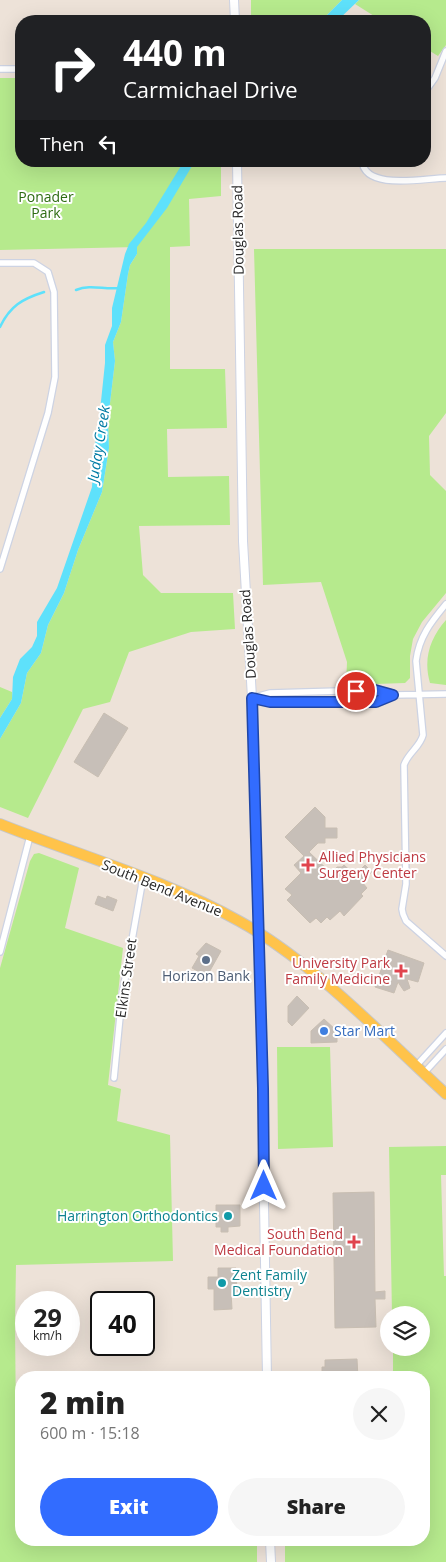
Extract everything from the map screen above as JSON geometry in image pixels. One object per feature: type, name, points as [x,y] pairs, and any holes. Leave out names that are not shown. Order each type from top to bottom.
[{"type":"main road","name":"South Bend Avenue","points":[[0,824],[195,898],[241,922],[332,990],[446,1094]]},
{"type":"street","points":[[234,0],[235,15]]},
{"type":"street","points":[[431,84],[446,52]]},
{"type":"street","points":[[0,69],[15,69]]},
{"type":"street","name":"Douglas Road","points":[[238,167],[243,541],[252,698],[259,934],[267,1371]]},
{"type":"street","points":[[363,167],[364,171],[376,179],[446,178]]},
{"type":"street","points":[[0,263],[34,263],[48,272],[54,292],[56,362],[48,414],[0,569]]},
{"type":"street","points":[[446,604],[421,638],[416,661],[423,735],[421,741],[406,759],[404,765],[406,884],[402,909],[406,921],[446,956]]},
{"type":"street","points":[[252,698],[270,693],[375,690],[393,695],[446,694]]},
{"type":"street","points":[[317,692],[318,701]]},
{"type":"street","points":[[252,698],[270,702],[376,702],[393,695]]},
{"type":"street","points":[[0,952],[30,836]]},
{"type":"street","name":"Elkins Street","points":[[114,1078],[122,996],[142,878]]},
{"type":"street","points":[[416,1066],[446,1033]]},
{"type":"street","points":[[424,1073],[446,1049]]},
{"type":"street","points":[[270,1546],[271,1562]]},
{"type":"green space","points":[[251,0],[342,0],[327,15],[251,15]]},
{"type":"green space","points":[[359,0],[446,0],[446,45],[438,56],[431,52],[431,15],[372,15],[355,4]]},
{"type":"green space","name":"Ponader Park","points":[[0,78],[15,78],[15,167],[221,167],[221,196],[189,199],[190,246],[170,247],[170,369],[225,369],[227,428],[167,429],[168,477],[229,476],[230,525],[139,526],[143,575],[161,593],[233,593],[235,629],[191,632],[129,652],[110,702],[83,709],[28,818],[0,807],[0,739],[21,703],[27,673],[41,653],[48,625],[64,593],[78,550],[102,492],[109,448],[108,420],[115,361],[113,342],[121,322],[128,274],[130,265],[137,254],[137,247],[0,250]]},
{"type":"green space","points":[[254,249],[446,249],[446,413],[429,436],[430,475],[446,491],[446,593],[422,622],[413,639],[410,656],[410,678],[405,683],[346,685],[347,662],[321,582],[263,585]]},
{"type":"green space","points":[[446,620],[446,685],[430,683],[427,666],[429,649],[440,627]]},
{"type":"green space","points":[[0,687],[12,692],[12,699],[0,718]]},
{"type":"green space","points":[[39,853],[79,868],[65,928],[123,948],[108,1085],[121,1089],[117,1121],[170,1135],[173,1261],[16,1265],[15,1546],[257,1546],[257,1562],[0,1562],[0,968],[30,861],[34,854]]},
{"type":"green space","points":[[277,1047],[330,1047],[333,1147],[278,1149]]},
{"type":"green space","points":[[446,1146],[446,1175],[441,1175],[444,1276],[446,1276],[446,1562],[285,1562],[285,1546],[430,1546],[430,1371],[393,1371],[393,1356],[430,1356],[430,1306],[392,1306],[389,1147]]},
{"type":"water","points":[[342,0],[359,0],[343,15],[327,15]]},
{"type":"water","name":"Juday Creek","points":[[180,167],[191,167],[167,208],[137,247],[137,254],[130,265],[121,322],[113,342],[115,361],[108,420],[109,448],[102,492],[78,550],[64,593],[48,625],[41,653],[27,673],[21,703],[0,739],[0,718],[12,699],[13,677],[20,659],[32,647],[37,636],[37,622],[57,588],[92,487],[94,449],[98,430],[105,363],[105,345],[112,326],[112,308],[129,244],[146,223]]},
{"type":"building","points":[[104,713],[128,728],[98,777],[74,762]]},
{"type":"building","name":"Allied Physicians Surgery Center","points":[[315,807],[325,817],[325,828],[337,828],[337,838],[325,838],[325,843],[318,843],[309,852],[332,874],[337,867],[344,865],[355,875],[365,865],[372,872],[362,882],[367,888],[361,894],[363,896],[344,916],[340,911],[330,920],[327,917],[321,923],[316,918],[310,923],[287,900],[292,895],[285,889],[301,873],[294,865],[304,856],[285,837]]},
{"type":"building","points":[[98,896],[106,899],[107,896],[117,900],[113,911],[95,904]]},
{"type":"building","name":"Horizon Bank","points":[[206,943],[221,951],[207,976],[192,968],[199,956],[196,954]]},
{"type":"building","name":"University Park Family Medicine","points":[[388,950],[424,963],[418,982],[407,979],[410,988],[404,991],[398,982],[394,993],[375,987]]},
{"type":"building","points":[[297,996],[309,1008],[292,1026],[288,1022],[288,1006]]},
{"type":"building","name":"Star Mart","points":[[324,1019],[337,1031],[337,1042],[311,1043],[311,1031]]},
{"type":"building","name":"South Bend Medical Foundation","points":[[374,1192],[375,1292],[385,1291],[385,1299],[375,1299],[376,1327],[335,1328],[333,1193]]},
{"type":"building","name":"Harrington Orthodontics","points":[[216,1205],[240,1205],[240,1226],[228,1227],[228,1232],[221,1232],[221,1227],[216,1227]]},
{"type":"building","name":"Zent Family Dentistry","points":[[218,1268],[236,1268],[237,1292],[231,1292],[232,1309],[214,1310],[214,1289],[208,1289],[208,1277],[218,1277]]},
{"type":"building","points":[[357,1359],[358,1371],[322,1371],[322,1367],[325,1367],[325,1360]]},
{"type":"waterway","points":[[76,290],[87,287],[120,288]]},
{"type":"waterway","points":[[0,327],[8,314],[18,304],[29,297],[44,292]]},
{"type":"place","name":"Allied Physicians Surgery Center","points":[[308,865]]},
{"type":"place","name":"Horizon Bank","points":[[206,960]]},
{"type":"place","name":"University Park Family Medicine","points":[[401,971]]},
{"type":"place","name":"Star Mart","points":[[324,1031]]},
{"type":"place","name":"Harrington Orthodontics","points":[[228,1216]]},
{"type":"place","name":"South Bend Medical Foundation","points":[[354,1242]]},
{"type":"place","name":"Zent Family Dentistry","points":[[222,1283]]},
{"type":"route","points":[[264,1186],[252,698],[270,702],[376,702],[393,695],[375,690],[356,691]]}]
